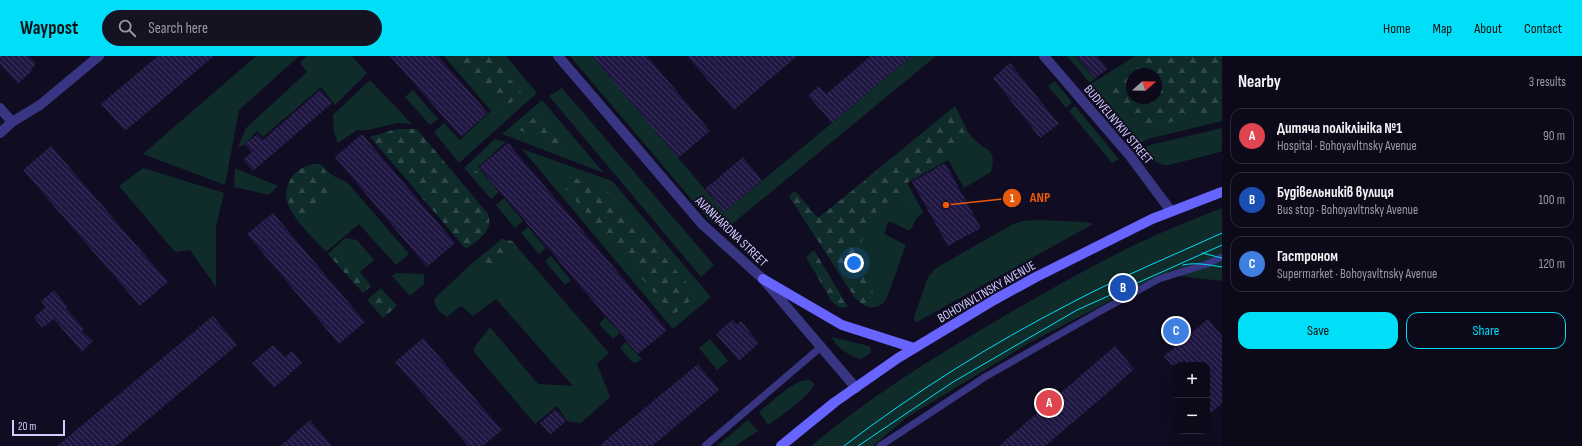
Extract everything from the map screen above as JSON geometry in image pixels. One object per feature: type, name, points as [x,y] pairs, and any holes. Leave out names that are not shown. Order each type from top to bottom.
[{"type":"main road","name":"BOHOYAVLTNSKY AVENUE","points":[[781,446],[836,402],[914,348],[1036,277],[1127,231],[1171,211],[1222,192]]},
{"type":"main road","points":[[763,279],[842,325],[914,348]]},
{"type":"street","points":[[0,133],[12,122],[40,105],[98,56]]},
{"type":"street","name":"AVANHARDNA STREET","points":[[558,56],[702,224],[763,279],[822,346],[856,388]]},
{"type":"street","name":"BUDIVELNYKIV STREET","points":[[1044,56],[1130,156],[1171,211]]},
{"type":"street","points":[[0,108],[12,122]]},
{"type":"lane","points":[[880,446],[985,377],[1158,279],[1222,258]]},
{"type":"lane","points":[[705,446],[822,346]]},
{"type":"green space","points":[[256,56],[299,56],[239,110],[225,185],[143,154]]},
{"type":"green space","points":[[307,56],[352,56],[367,73],[335,105],[321,87],[263,137],[257,131],[244,145],[238,147],[246,128],[307,72],[300,63]]},
{"type":"green space","points":[[444,56],[506,56],[537,93],[459,163],[434,132],[444,123],[460,140],[491,111]]},
{"type":"green space","points":[[455,56],[491,56],[521,92],[503,111]]},
{"type":"green space","points":[[570,56],[592,56],[724,212],[911,56],[936,56],[725,230],[708,219]]},
{"type":"green space","points":[[1067,56],[1075,56],[1095,79],[1090,83]]},
{"type":"green space","points":[[1135,56],[1222,56],[1222,121],[1148,139],[1141,143],[1091,84]]},
{"type":"green space","points":[[1149,56],[1222,56],[1222,109],[1144,129],[1106,85],[1126,72],[1126,104],[1162,104],[1162,68],[1131,68]]},
{"type":"green space","points":[[370,80],[412,124],[397,123],[368,130],[357,130],[338,143],[334,133],[333,115]]},
{"type":"green space","points":[[1055,81],[1072,102],[1066,108],[1048,86]]},
{"type":"green space","points":[[562,88],[714,265],[701,277],[549,96]]},
{"type":"green space","points":[[413,90],[438,119],[430,125],[405,97]]},
{"type":"green space","points":[[542,100],[604,173],[502,134]]},
{"type":"green space","points":[[955,106],[972,137],[989,150],[993,158],[991,172],[964,188],[948,160],[907,183],[923,212],[916,219],[910,231],[889,221],[884,234],[906,245],[886,300],[882,304],[875,307],[867,306],[855,298],[789,196],[795,191],[818,218]]},
{"type":"green space","points":[[1075,106],[1119,159],[1112,163],[1069,111]]},
{"type":"green space","points":[[541,112],[576,152],[519,130]]},
{"type":"green space","points":[[952,112],[970,141],[907,183],[906,200],[887,202],[876,212],[856,253],[861,267],[872,279],[873,303],[871,308],[862,304],[855,298],[789,196],[795,191],[818,218]]},
{"type":"green space","points":[[1222,128],[1222,151],[1220,152],[1165,165],[1157,162],[1144,149],[1150,145]]},
{"type":"green space","points":[[396,129],[417,129],[488,214],[489,226],[487,231],[480,239],[466,249],[370,137]]},
{"type":"green space","points":[[495,139],[506,142],[478,167],[499,192],[491,199],[464,168]]},
{"type":"green space","points":[[496,143],[500,143],[474,167],[480,176],[478,179],[469,168]]},
{"type":"green space","points":[[522,149],[612,181],[711,297],[673,329]]},
{"type":"green space","points":[[314,164],[322,165],[327,171],[339,179],[347,182],[409,254],[396,265],[359,224],[326,252],[304,229],[293,214],[286,198],[286,190],[292,176],[305,167]]},
{"type":"green space","points":[[314,164],[322,165],[335,190],[299,221],[289,204],[287,196],[288,187],[290,180],[296,173],[303,168]]},
{"type":"green space","points":[[143,168],[224,193],[216,226],[216,287],[190,250],[175,252],[119,186]]},
{"type":"green space","points":[[235,168],[278,186],[269,195],[234,187]]},
{"type":"green space","points":[[550,170],[605,188],[697,295],[673,315]]},
{"type":"green space","points":[[504,198],[523,221],[515,228],[496,205]]},
{"type":"green space","points":[[1222,208],[1222,281],[1162,274],[1029,343],[906,418],[873,446],[811,446],[831,429],[895,383],[1028,302],[1094,265],[1140,242]]},
{"type":"green space","points":[[1039,220],[1086,222],[1093,224],[915,322],[914,317],[928,277],[936,268],[1013,224],[1023,221]]},
{"type":"green space","points":[[528,227],[546,248],[539,254],[521,233]]},
{"type":"green space","points":[[345,238],[357,240],[374,260],[360,272],[371,286],[363,293],[328,254]]},
{"type":"green space","points":[[502,239],[512,241],[609,353],[597,364],[610,397],[581,423],[567,421],[557,406],[535,424],[475,353],[473,349],[490,327],[538,384],[573,386],[496,299],[473,316],[461,306],[447,317],[436,307],[435,298],[468,267]]},
{"type":"green space","points":[[502,239],[512,241],[518,248],[516,252],[505,254],[492,263],[468,267]]},
{"type":"green space","points":[[337,246],[371,286],[363,293],[328,254]]},
{"type":"green space","points":[[814,250],[848,307],[840,308],[832,302],[806,257]]},
{"type":"green space","points":[[551,256],[571,280],[565,285],[545,261]]},
{"type":"green space","points":[[396,273],[424,274],[424,284],[410,296],[392,276]]},
{"type":"green space","points":[[381,288],[397,306],[383,318],[367,300]]},
{"type":"green space","points":[[605,317],[620,333],[613,339],[599,324]]},
{"type":"green space","points":[[832,337],[869,346],[871,349],[870,353],[862,359],[853,356],[840,348]]},
{"type":"green space","points":[[710,339],[728,361],[717,370],[699,348]]},
{"type":"green space","points":[[626,342],[642,359],[636,363],[632,362],[620,348]]},
{"type":"green space","points":[[802,381],[812,381],[814,385],[812,389],[794,406],[768,425],[759,412],[789,388]]},
{"type":"green space","points":[[748,420],[758,431],[735,446],[717,446]]},
{"type":"building","points":[[0,56],[29,56],[36,64],[31,69],[32,71],[18,84],[0,64]]},
{"type":"building","points":[[158,56],[214,56],[125,131],[101,104]]},
{"type":"building","points":[[390,56],[438,56],[488,113],[461,137]]},
{"type":"building","points":[[592,56],[647,56],[710,131],[678,158]]},
{"type":"building","points":[[687,56],[797,56],[734,110]]},
{"type":"building","points":[[871,56],[911,56],[832,123],[808,95],[819,86],[826,94]]},
{"type":"building","points":[[1076,56],[1097,56],[1108,69],[1095,78]]},
{"type":"building","points":[[1010,63],[1059,124],[1040,138],[993,78]]},
{"type":"building","points":[[320,90],[332,103],[253,171],[243,159],[252,152],[245,144],[257,134],[263,140]]},
{"type":"building","points":[[362,134],[455,243],[427,267],[335,157]]},
{"type":"building","points":[[508,143],[667,330],[638,354],[479,167]]},
{"type":"building","points":[[51,146],[168,282],[140,306],[23,170]]},
{"type":"building","points":[[743,157],[762,180],[724,212],[705,189]]},
{"type":"building","points":[[945,163],[981,228],[948,246],[912,182]]},
{"type":"building","points":[[273,213],[365,322],[339,344],[247,234]]},
{"type":"building","points":[[54,290],[68,307],[66,308],[84,329],[82,331],[93,341],[82,352],[54,319],[42,328],[34,317],[46,307],[41,301]]},
{"type":"building","points":[[213,316],[237,345],[116,446],[57,446]]},
{"type":"building","points":[[1208,319],[1222,336],[1222,404],[1210,414],[1210,362],[1174,362],[1174,365],[1171,365],[1164,356]]},
{"type":"building","points":[[732,320],[737,325],[741,321],[759,343],[739,361],[716,334]]},
{"type":"building","points":[[423,338],[502,430],[483,446],[468,446],[395,362]]},
{"type":"building","points":[[273,345],[285,357],[292,351],[302,363],[274,388],[252,363]]},
{"type":"building","points":[[1115,346],[1134,369],[1118,384],[1045,446],[999,446]]},
{"type":"building","points":[[698,364],[719,390],[652,446],[599,446]]},
{"type":"building","points":[[556,409],[566,421],[550,435],[540,423]]},
{"type":"building","points":[[310,420],[332,446],[280,446]]},
{"type":"tram line","points":[[844,446],[926,388],[1012,335],[1108,284],[1222,233]]},
{"type":"tram line","points":[[858,446],[953,382],[1077,310],[1222,245]]},
{"type":"tram line","points":[[1202,253],[1222,258]]},
{"type":"tram line","points":[[1183,265],[1198,264],[1222,267]]},
{"type":"place","name":"ANP","points":[[946,205]]},
{"type":"place","name":"Будівельників вулиця","points":[[1123,288]]},
{"type":"place","name":"Гастроном","points":[[1176,331]]},
{"type":"place","name":"Дитяча поліклініка №1","points":[[1049,403]]}]
